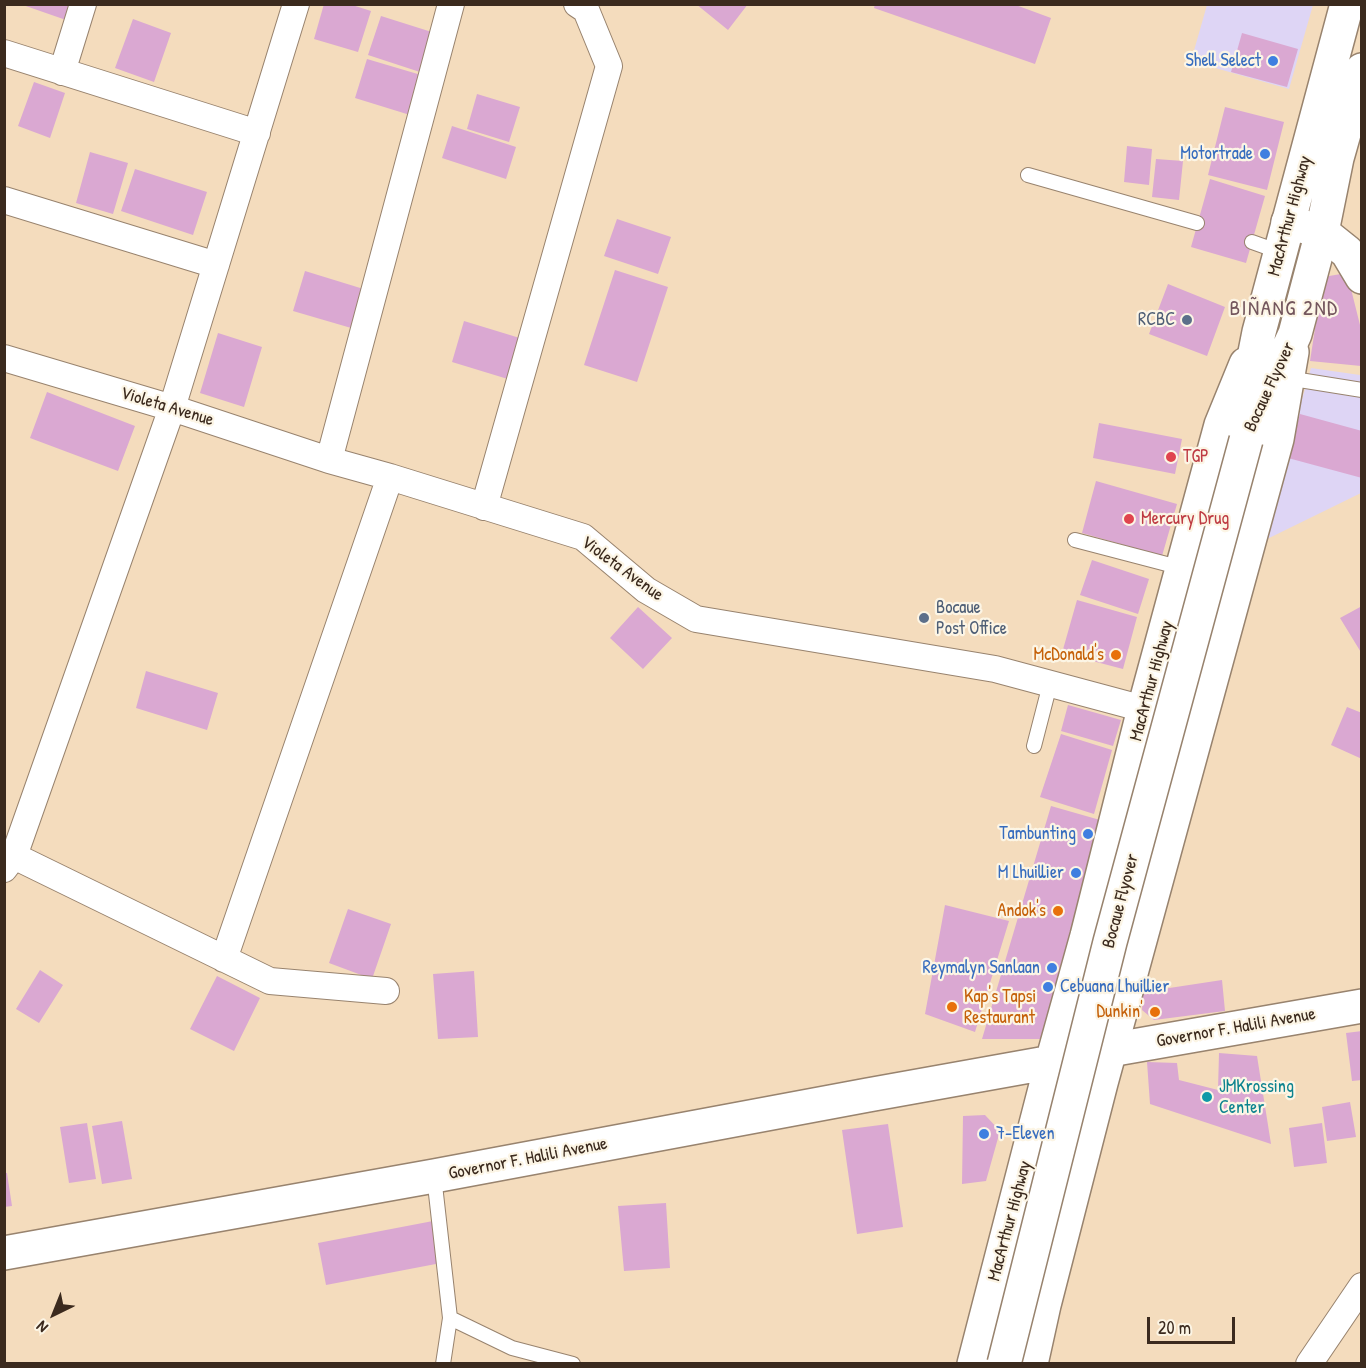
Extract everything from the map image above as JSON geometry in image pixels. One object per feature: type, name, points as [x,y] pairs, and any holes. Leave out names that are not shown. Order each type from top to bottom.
[{"type":"main road","name":"MacArthur Highway","points":[[974,1364],[1087,936],[1144,709],[1221,425],[1259,332],[1273,239],[1347,4]]},
{"type":"main road","name":"MacArthur Highway","points":[[1031,1364],[1046,1297],[1110,1050],[1277,439],[1295,334],[1322,232],[1337,158],[1362,70]]},
{"type":"main road","points":[[1273,239],[1322,232],[1347,252],[1362,277]]},
{"type":"main road","name":"Bocaue Flyover","points":[[1246,440],[1246,398],[1259,332]]},
{"type":"main road","name":"Bocaue Flyover","points":[[1004,1364],[1110,942],[1246,440],[1295,334]]},
{"type":"main road","name":"Governor F. Halili Avenue","points":[[1110,1050],[1362,1006]]},
{"type":"main road","name":"Governor F. Halili Avenue","points":[[4,1253],[1052,1062]]},
{"type":"street","points":[[62,72],[83,4]]},
{"type":"street","points":[[297,4],[172,408],[9,863],[270,981],[386,991]]},
{"type":"street","points":[[329,460],[451,4]]},
{"type":"street","points":[[484,507],[609,66],[586,10],[577,4]]},
{"type":"street","points":[[4,53],[257,132]]},
{"type":"street","points":[[4,200],[216,265]]},
{"type":"street","name":"Violeta Avenue","points":[[4,358],[172,408],[329,460],[583,537],[646,590],[696,619],[995,669],[1144,709]]},
{"type":"street","points":[[224,959],[390,477]]},
{"type":"street","points":[[1309,1364],[1358,1301]]},
{"type":"lane","points":[[1028,175],[1197,223]]},
{"type":"lane","points":[[1287,378],[1362,390]]},
{"type":"lane","points":[[1075,540],[1182,568]]},
{"type":"lane","points":[[1034,746],[1050,684]]},
{"type":"lane","points":[[434,1176],[450,1318],[443,1364]]},
{"type":"lane","points":[[450,1318],[512,1348],[573,1364]]},
{"type":"shaded area","points":[[1207,5],[1313,5],[1289,89],[1191,61]]},
{"type":"shaded area","points":[[1311,368],[1360,375],[1362,490],[1361,493],[1261,542]]},
{"type":"building","points":[[20,4],[71,4],[66,20]]},
{"type":"building","points":[[324,4],[349,4],[371,11],[358,52],[314,39]]},
{"type":"building","points":[[696,4],[748,4],[728,30]]},
{"type":"building","points":[[875,4],[1013,4],[1051,18],[1035,64],[874,8]]},
{"type":"building","points":[[381,16],[438,34],[426,74],[368,55]]},
{"type":"building","points":[[133,19],[171,33],[154,82],[115,68]]},
{"type":"building","points":[[1242,33],[1298,49],[1287,87],[1231,72]]},
{"type":"building","points":[[367,59],[421,75],[410,115],[355,98]]},
{"type":"building","points":[[34,82],[65,93],[50,138],[18,126]]},
{"type":"building","points":[[477,94],[520,107],[509,142],[467,129]]},
{"type":"building","points":[[1225,107],[1284,122],[1267,190],[1208,175]]},
{"type":"building","points":[[452,126],[516,147],[506,179],[442,158]]},
{"type":"building","points":[[1127,146],[1152,149],[1149,185],[1124,182]]},
{"type":"building","points":[[90,152],[128,163],[113,214],[76,203]]},
{"type":"building","points":[[1156,159],[1183,161],[1179,200],[1152,197]]},
{"type":"building","points":[[135,169],[207,192],[193,235],[121,211]]},
{"type":"building","points":[[1210,179],[1265,196],[1246,263],[1191,247]]},
{"type":"building","points":[[617,219],[671,237],[658,274],[604,256]]},
{"type":"building","points":[[615,270],[668,287],[637,382],[584,365]]},
{"type":"building","points":[[305,271],[370,291],[358,330],[293,311]]},
{"type":"building","points":[[1347,273],[1362,333],[1361,366],[1310,361],[1323,277]]},
{"type":"building","name":"RCBC","points":[[1168,284],[1225,307],[1207,356],[1149,334]]},
{"type":"building","points":[[464,321],[523,339],[511,380],[452,362]]},
{"type":"building","points":[[218,333],[262,347],[244,407],[200,393]]},
{"type":"building","points":[[47,392],[135,426],[118,471],[30,438]]},
{"type":"building","points":[[1300,414],[1362,431],[1362,478],[1288,458]]},
{"type":"building","points":[[1099,423],[1182,439],[1175,474],[1093,458]]},
{"type":"building","name":"Mercury Drug","points":[[1096,481],[1177,504],[1162,556],[1082,533]]},
{"type":"building","points":[[1092,560],[1149,579],[1138,614],[1080,595]]},
{"type":"building","points":[[1077,600],[1137,617],[1123,669],[1062,653]]},
{"type":"building","points":[[1362,606],[1362,654],[1340,618]]},
{"type":"building","points":[[638,607],[672,638],[643,669],[610,638]]},
{"type":"building","points":[[146,671],[218,693],[207,730],[136,708]]},
{"type":"building","points":[[1068,705],[1121,720],[1113,746],[1061,731]]},
{"type":"building","points":[[1347,707],[1362,713],[1362,759],[1331,745]]},
{"type":"building","points":[[1061,734],[1112,750],[1094,814],[1040,797]]},
{"type":"building","points":[[1051,806],[1100,820],[1042,1039],[982,1039]]},
{"type":"building","points":[[945,905],[1009,921],[975,1032],[925,1014]]},
{"type":"building","points":[[348,909],[391,924],[372,979],[329,963]]},
{"type":"building","points":[[40,970],[63,985],[39,1023],[16,1009]]},
{"type":"building","points":[[474,971],[478,1037],[438,1039],[433,974]]},
{"type":"building","points":[[217,976],[260,998],[234,1051],[190,1029]]},
{"type":"building","points":[[1222,980],[1225,1011],[1154,1020],[1142,1010],[1143,992]]},
{"type":"building","points":[[1362,1031],[1362,1080],[1352,1081],[1346,1033]]},
{"type":"building","name":"JMKrossing Center","points":[[1219,1053],[1257,1056],[1271,1144],[1150,1104],[1147,1062],[1177,1063],[1179,1080],[1218,1090]]},
{"type":"building","points":[[1350,1102],[1356,1137],[1327,1141],[1322,1107]]},
{"type":"building","points":[[985,1115],[1000,1131],[986,1181],[962,1184],[963,1116]]},
{"type":"building","points":[[122,1121],[132,1179],[102,1184],[92,1126]]},
{"type":"building","points":[[87,1123],[96,1179],[69,1183],[60,1127]]},
{"type":"building","points":[[1322,1123],[1327,1163],[1294,1167],[1289,1128]]},
{"type":"building","points":[[888,1124],[903,1227],[857,1234],[842,1130]]},
{"type":"building","points":[[4,1173],[7,1173],[12,1206],[4,1207]]},
{"type":"building","points":[[666,1203],[670,1268],[624,1271],[618,1206]]},
{"type":"building","points":[[433,1221],[441,1263],[326,1285],[318,1243]]},
{"type":"place","name":"Shell Select","points":[[1273,61]]},
{"type":"place","name":"Motortrade","points":[[1265,154]]},
{"type":"place","name":"RCBC","points":[[1187,320]]},
{"type":"place","name":"TGP","points":[[1171,457]]},
{"type":"place","name":"Mercury Drug","points":[[1129,519]]},
{"type":"place","name":"Bocaue Post Office","points":[[924,618]]},
{"type":"place","name":"McDonald's","points":[[1116,655]]},
{"type":"place","name":"Tambunting","points":[[1088,834]]},
{"type":"place","name":"M Lhuillier","points":[[1076,873]]},
{"type":"place","name":"Andok's","points":[[1058,911]]},
{"type":"place","name":"Reymalyn Sanlaan","points":[[1052,968]]},
{"type":"place","name":"Cebuana Lhuillier","points":[[1048,987]]},
{"type":"place","name":"Kap's Tapsi Restaurant","points":[[952,1007]]},
{"type":"place","name":"Dunkin'","points":[[1155,1012]]},
{"type":"place","name":"JMKrossing Center","points":[[1207,1097]]},
{"type":"place","name":"7-Eleven","points":[[984,1134]]},
{"type":"district","name":"BIÑANG 2ND","points":[[1284,309]]}]
